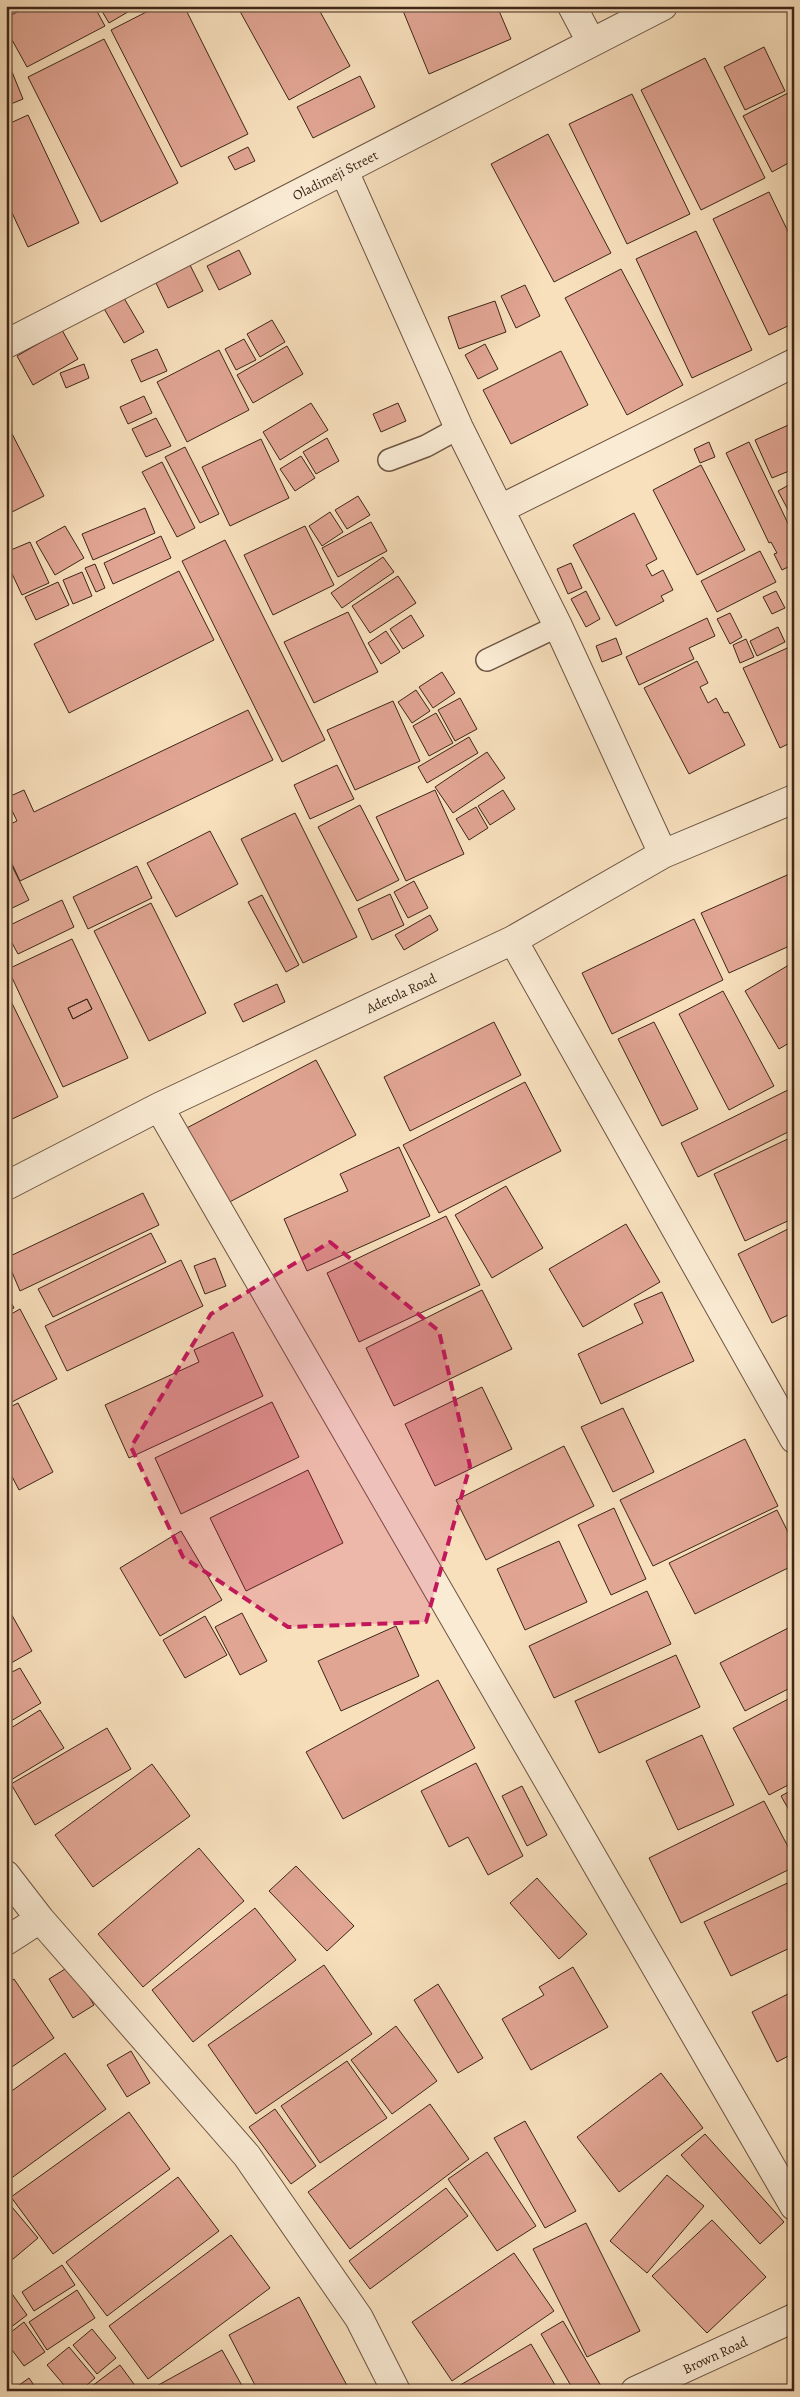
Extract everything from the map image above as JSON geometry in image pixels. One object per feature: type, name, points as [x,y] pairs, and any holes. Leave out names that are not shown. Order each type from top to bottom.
[{"type":"street","points":[[572,6],[590,42]]},
{"type":"street","name":"Oladimeji Street","points":[[6,344],[663,6]]},
{"type":"street","points":[[344,171],[459,428],[558,626],[663,854]]},
{"type":"street","points":[[500,509],[794,364]]},
{"type":"street","name":"Adetola Road","points":[[6,1186],[159,1107],[513,940],[663,854],[794,799]]},
{"type":"street","points":[[513,940],[794,1439]]},
{"type":"street","points":[[159,1107],[794,2206]]},
{"type":"street","points":[[6,1875],[40,1919],[247,2156],[359,2318],[396,2391]]},
{"type":"street","points":[[6,1941],[40,1919]]},
{"type":"street","name":"Brown Road","points":[[636,2391],[794,2318]]},
{"type":"lane","points":[[389,460],[426,446],[459,428]]},
{"type":"lane","points":[[487,660],[558,626]]},
{"type":"highlighted area","points":[[330,1242],[439,1331],[470,1466],[426,1622],[288,1627],[183,1557],[131,1447],[211,1314]]},
{"type":"building","points":[[28,6],[94,6],[105,26],[27,67],[6,29],[6,18]]},
{"type":"building","points":[[99,6],[138,6],[109,23]]},
{"type":"building","points":[[158,6],[184,6],[248,134],[181,167],[111,30]]},
{"type":"building","points":[[237,6],[317,6],[350,66],[289,100]]},
{"type":"building","points":[[401,6],[497,6],[511,39],[429,74]]},
{"type":"building","points":[[104,39],[178,183],[101,222],[28,77]]},
{"type":"building","points":[[764,47],[785,91],[745,110],[724,67]]},
{"type":"building","points":[[6,57],[23,99],[6,106]]},
{"type":"building","points":[[705,58],[765,178],[701,210],[641,90]]},
{"type":"building","points":[[360,76],[375,107],[313,138],[297,107]]},
{"type":"building","points":[[788,93],[794,104],[794,160],[772,172],[743,116]]},
{"type":"building","points":[[632,94],[690,214],[627,244],[569,124]]},
{"type":"building","points":[[28,115],[79,223],[28,247],[6,200],[6,125]]},
{"type":"building","points":[[548,134],[611,253],[554,282],[491,164]]},
{"type":"building","points":[[248,147],[255,161],[235,170],[228,157]]},
{"type":"building","points":[[769,192],[794,244],[794,323],[769,335],[713,219]]},
{"type":"building","points":[[696,231],[752,350],[692,378],[636,259]]},
{"type":"building","points":[[239,250],[251,274],[219,290],[207,266]]},
{"type":"building","points":[[190,265],[203,291],[168,308],[156,283]]},
{"type":"building","points":[[621,269],[683,385],[627,415],[565,298]]},
{"type":"building","points":[[525,285],[540,316],[516,328],[501,296]]},
{"type":"building","points":[[118,288],[144,332],[124,343],[99,300]]},
{"type":"building","points":[[495,301],[506,332],[459,349],[448,317]]},
{"type":"building","points":[[272,320],[285,342],[260,357],[247,334]]},
{"type":"building","points":[[62,330],[78,359],[33,385],[17,356]]},
{"type":"building","points":[[244,339],[256,360],[236,370],[225,349]]},
{"type":"building","points":[[485,344],[498,369],[478,379],[465,355]]},
{"type":"building","points":[[287,346],[303,374],[253,403],[237,375]]},
{"type":"building","points":[[157,349],[167,371],[141,382],[131,360]]},
{"type":"building","points":[[219,350],[249,410],[187,442],[157,382]]},
{"type":"building","points":[[561,351],[588,405],[511,444],[483,390]]},
{"type":"building","points":[[84,364],[89,378],[66,388],[60,373]]},
{"type":"building","points":[[144,396],[152,413],[128,424],[120,407]]},
{"type":"building","points":[[311,403],[328,430],[280,460],[263,432]]},
{"type":"building","points":[[398,403],[406,421],[381,432],[373,414]]},
{"type":"building","points":[[156,418],[171,446],[146,457],[132,429]]},
{"type":"building","points":[[6,422],[44,496],[6,515]]},
{"type":"building","points":[[793,423],[794,469],[772,478],[755,440]]},
{"type":"building","points":[[327,438],[339,461],[316,474],[303,452]]},
{"type":"building","points":[[261,439],[289,498],[230,526],[202,467]]},
{"type":"building","points":[[709,442],[715,457],[700,463],[694,449]]},
{"type":"building","points":[[749,442],[794,536],[794,564],[782,570],[774,554],[777,553],[771,542],[769,543],[726,453]]},
{"type":"building","points":[[185,447],[219,514],[200,523],[165,457]]},
{"type":"building","points":[[301,456],[315,478],[295,491],[280,469]]},
{"type":"building","points":[[162,462],[195,528],[177,537],[142,472]]},
{"type":"building","points":[[701,465],[745,550],[697,575],[653,490]]},
{"type":"building","points":[[794,482],[794,521],[778,491]]},
{"type":"building","points":[[358,496],[370,515],[347,529],[335,510]]},
{"type":"building","points":[[145,508],[155,533],[93,560],[82,534]]},
{"type":"building","points":[[330,512],[343,532],[322,546],[309,526]]},
{"type":"building","points":[[634,513],[657,559],[646,565],[652,576],[663,570],[673,590],[661,596],[664,601],[616,626],[573,545]]},
{"type":"building","points":[[371,522],[387,551],[338,577],[322,548]]},
{"type":"building","points":[[65,526],[84,558],[55,575],[36,542]]},
{"type":"building","points":[[305,526],[334,585],[273,615],[244,555]]},
{"type":"building","points":[[161,536],[171,558],[113,584],[104,563]]},
{"type":"building","points":[[225,540],[325,740],[282,762],[182,561]]},
{"type":"building","points":[[30,542],[49,583],[22,595],[6,561],[6,552]]},
{"type":"building","points":[[760,551],[776,582],[717,612],[701,581]]},
{"type":"building","points":[[383,557],[394,572],[342,608],[331,593]]},
{"type":"building","points":[[571,563],[582,588],[568,594],[557,569]]},
{"type":"building","points":[[95,564],[105,588],[96,592],[85,568]]},
{"type":"building","points":[[179,571],[214,640],[69,713],[34,644]]},
{"type":"building","points":[[82,572],[92,596],[73,604],[63,580]]},
{"type":"building","points":[[398,576],[416,603],[370,633],[352,606]]},
{"type":"building","points":[[58,582],[69,605],[36,620],[25,597]]},
{"type":"building","points":[[586,591],[600,619],[586,627],[571,599]]},
{"type":"building","points":[[776,591],[785,608],[772,614],[763,597]]},
{"type":"building","points":[[348,612],[378,672],[314,703],[284,642]]},
{"type":"building","points":[[730,613],[742,637],[730,644],[717,619]]},
{"type":"building","points":[[411,615],[424,636],[403,649],[390,629]]},
{"type":"building","points":[[707,618],[715,636],[689,648],[694,659],[639,685],[626,657]]},
{"type":"building","points":[[778,627],[785,642],[757,656],[750,641]]},
{"type":"building","points":[[386,631],[400,652],[381,664],[368,643]]},
{"type":"building","points":[[616,638],[622,654],[602,662],[596,646]]},
{"type":"building","points":[[746,639],[754,657],[740,663],[733,645]]},
{"type":"building","points":[[794,645],[794,741],[780,748],[743,668]]},
{"type":"building","points":[[697,661],[708,683],[700,687],[708,703],[716,698],[724,713],[728,712],[745,745],[689,774],[644,688]]},
{"type":"building","points":[[442,672],[455,693],[433,708],[419,687]]},
{"type":"building","points":[[416,690],[430,711],[412,723],[398,702]]},
{"type":"building","points":[[460,698],[477,729],[455,741],[438,710]]},
{"type":"building","points":[[393,701],[420,761],[355,790],[327,730]]},
{"type":"building","points":[[248,710],[273,760],[20,881],[6,851],[6,826],[17,821],[6,798],[24,790],[34,812]]},
{"type":"building","points":[[436,713],[453,743],[429,756],[413,726]]},
{"type":"building","points":[[469,737],[478,753],[427,783],[418,767]]},
{"type":"building","points":[[487,752],[505,778],[453,813],[435,787]]},
{"type":"building","points":[[337,765],[354,799],[310,819],[294,785]]},
{"type":"building","points":[[435,790],[464,854],[406,881],[376,817]]},
{"type":"building","points":[[503,790],[515,809],[490,825],[478,806]]},
{"type":"building","points":[[360,805],[399,880],[357,901],[318,827]]},
{"type":"building","points":[[476,807],[488,828],[469,840],[456,819]]},
{"type":"building","points":[[295,813],[357,937],[303,963],[241,839]]},
{"type":"building","points":[[210,831],[238,884],[176,917],[147,863]]},
{"type":"building","points":[[6,854],[29,900],[6,911]]},
{"type":"building","points":[[137,866],[152,898],[88,929],[73,897]]},
{"type":"building","points":[[794,872],[794,944],[729,973],[701,913]]},
{"type":"building","points":[[414,881],[428,908],[408,918],[394,892]]},
{"type":"building","points":[[390,894],[404,925],[372,940],[358,909]]},
{"type":"building","points":[[262,895],[299,965],[286,972],[248,902]]},
{"type":"building","points":[[62,900],[74,927],[18,954],[6,932],[6,927]]},
{"type":"building","points":[[151,903],[206,1013],[149,1041],[94,931]]},
{"type":"building","points":[[430,915],[438,930],[404,950],[395,935]]},
{"type":"building","points":[[694,919],[723,980],[612,1034],[582,973]]},
{"type":"building","points":[[72,939],[128,1058],[63,1087],[8,969]],"holes":[[[87,999],[92,1009],[73,1019],[68,1008]]]},
{"type":"building","points":[[794,962],[794,1040],[779,1049],[745,991]]},
{"type":"building","points":[[277,984],[285,1002],[243,1022],[234,1004]]},
{"type":"building","points":[[6,991],[58,1097],[6,1122]]},
{"type":"building","points":[[723,991],[774,1086],[729,1110],[679,1014]]},
{"type":"building","points":[[87,999],[92,1009],[73,1019],[68,1008]]},
{"type":"building","points":[[494,1022],[521,1075],[410,1131],[384,1077]]},
{"type":"building","points":[[654,1022],[698,1109],[662,1126],[618,1039]]},
{"type":"building","points":[[316,1060],[356,1135],[222,1206],[181,1131]]},
{"type":"building","points":[[525,1082],[561,1151],[439,1213],[403,1145]]},
{"type":"building","points":[[794,1087],[794,1129],[698,1177],[681,1143]]},
{"type":"building","points":[[794,1136],[794,1218],[745,1241],[714,1174]]},
{"type":"building","points":[[399,1147],[430,1216],[307,1271],[284,1219],[348,1191],[340,1174]]},
{"type":"building","points":[[506,1186],[543,1248],[492,1278],[455,1215]]},
{"type":"building","points":[[143,1193],[159,1225],[20,1291],[6,1258]]},
{"type":"building","points":[[446,1216],[480,1285],[359,1342],[327,1273]]},
{"type":"building","points":[[626,1224],[660,1282],[583,1327],[549,1269]]},
{"type":"building","points":[[794,1226],[794,1312],[772,1323],[738,1254]]},
{"type":"building","points":[[151,1233],[166,1262],[53,1317],[38,1289]]},
{"type":"building","points":[[215,1258],[226,1286],[205,1294],[194,1266]]},
{"type":"building","points":[[181,1260],[203,1306],[67,1371],[45,1326]]},
{"type":"building","points":[[482,1290],[512,1349],[394,1406],[366,1348]]},
{"type":"building","points":[[662,1292],[694,1361],[601,1404],[578,1354],[643,1323],[634,1304]]},
{"type":"building","points":[[6,1293],[14,1308],[6,1312]]},
{"type":"building","points":[[20,1309],[57,1379],[6,1405],[6,1317]]},
{"type":"building","points":[[233,1332],[263,1396],[129,1458],[105,1405],[199,1362],[194,1350]]},
{"type":"building","points":[[482,1387],[512,1449],[435,1486],[405,1424]]},
{"type":"building","points":[[272,1402],[299,1457],[181,1514],[155,1458]]},
{"type":"building","points":[[18,1403],[53,1472],[19,1490],[6,1465],[6,1409]]},
{"type":"building","points":[[623,1408],[654,1472],[613,1492],[581,1427]]},
{"type":"building","points":[[745,1439],[778,1506],[653,1566],[620,1500]]},
{"type":"building","points":[[564,1446],[594,1506],[486,1560],[456,1500]]},
{"type":"building","points":[[308,1470],[343,1543],[246,1591],[210,1518]]},
{"type":"building","points":[[614,1508],[646,1579],[611,1595],[578,1525]]},
{"type":"building","points":[[777,1510],[794,1544],[794,1565],[695,1614],[669,1563]]},
{"type":"building","points":[[181,1531],[222,1600],[160,1636],[120,1568]]},
{"type":"building","points":[[559,1541],[587,1602],[525,1630],[497,1569]]},
{"type":"building","points":[[647,1591],[671,1644],[554,1698],[529,1646]]},
{"type":"building","points":[[9,1610],[32,1651],[6,1666],[6,1612]]},
{"type":"building","points":[[242,1613],[267,1661],[240,1675],[215,1627]]},
{"type":"building","points":[[205,1616],[227,1655],[185,1678],[163,1640]]},
{"type":"building","points":[[794,1625],[794,1686],[745,1711],[720,1663]]},
{"type":"building","points":[[396,1626],[419,1676],[341,1711],[318,1661]]},
{"type":"building","points":[[676,1655],[700,1707],[599,1753],[575,1701]]},
{"type":"building","points":[[20,1668],[41,1703],[6,1724],[6,1675]]},
{"type":"building","points":[[438,1680],[475,1748],[343,1819],[306,1752]]},
{"type":"building","points":[[794,1696],[794,1782],[769,1795],[733,1728]]},
{"type":"building","points":[[40,1710],[64,1748],[6,1783],[6,1731]]},
{"type":"building","points":[[107,1728],[131,1769],[35,1825],[11,1784]]},
{"type":"building","points":[[702,1735],[734,1805],[678,1830],[646,1761]]},
{"type":"building","points":[[476,1763],[523,1856],[488,1875],[468,1837],[449,1847],[421,1791]]},
{"type":"building","points":[[152,1764],[190,1816],[93,1887],[55,1835]]},
{"type":"building","points":[[522,1786],[547,1835],[527,1846],[502,1796]]},
{"type":"building","points":[[794,1789],[794,1819],[781,1796]]},
{"type":"building","points":[[764,1801],[794,1858],[794,1867],[681,1923],[649,1858]]},
{"type":"building","points":[[199,1848],[244,1901],[143,1987],[98,1934]]},
{"type":"building","points":[[296,1866],[354,1926],[327,1951],[269,1891]]},
{"type":"building","points":[[537,1878],[587,1934],[559,1959],[510,1903]]},
{"type":"building","points":[[794,1880],[794,1946],[731,1976],[704,1922]]},
{"type":"building","points":[[255,1908],[296,1960],[193,2042],[152,1990]]},
{"type":"building","points":[[324,1965],[372,2034],[256,2114],[208,2045]]},
{"type":"building","points":[[70,1966],[94,2005],[73,2018],[49,1979]]},
{"type":"building","points":[[573,1967],[608,2027],[531,2070],[502,2019],[544,1995],[539,1987]]},
{"type":"building","points":[[14,1979],[54,2038],[6,2071],[6,1984]]},
{"type":"building","points":[[438,1984],[483,2058],[458,2073],[414,2000]]},
{"type":"building","points":[[794,1991],[794,2053],[777,2062],[752,2012]]},
{"type":"building","points":[[396,2026],[437,2081],[392,2114],[351,2060]]},
{"type":"building","points":[[131,2051],[150,2083],[127,2097],[107,2065]]},
{"type":"building","points":[[65,2053],[106,2109],[6,2182],[6,2095]]},
{"type":"building","points":[[347,2061],[387,2118],[320,2163],[281,2106]]},
{"type":"building","points":[[661,2073],[703,2128],[619,2192],[577,2137]]},
{"type":"building","points":[[430,2104],[469,2159],[350,2249],[308,2192]]},
{"type":"building","points":[[275,2109],[316,2166],[291,2184],[249,2127]]},
{"type":"building","points":[[129,2112],[170,2169],[53,2254],[11,2197]]},
{"type":"building","points":[[525,2121],[576,2211],[545,2228],[494,2138]]},
{"type":"building","points":[[705,2134],[784,2222],[760,2244],[681,2155]]},
{"type":"building","points":[[487,2152],[536,2226],[497,2251],[448,2179]]},
{"type":"building","points":[[667,2175],[704,2206],[647,2273],[610,2241]]},
{"type":"building","points":[[178,2177],[219,2231],[107,2316],[66,2262]]},
{"type":"building","points":[[446,2188],[468,2216],[370,2289],[349,2261]]},
{"type":"building","points":[[6,2200],[38,2238],[6,2265]]},
{"type":"building","points":[[712,2220],[766,2277],[707,2333],[652,2276]]},
{"type":"building","points":[[586,2223],[640,2331],[587,2357],[533,2249]]},
{"type":"building","points":[[231,2235],[270,2288],[148,2379],[109,2326]]},
{"type":"building","points":[[514,2253],[554,2311],[452,2381],[412,2322]]},
{"type":"building","points":[[62,2265],[75,2285],[34,2311],[22,2292]]},
{"type":"building","points":[[77,2290],[95,2318],[47,2350],[29,2322]]},
{"type":"building","points":[[10,2291],[27,2315],[6,2331],[6,2294]]},
{"type":"building","points":[[299,2297],[350,2391],[258,2391],[229,2335]]},
{"type":"building","points":[[563,2321],[601,2386],[594,2391],[574,2391],[541,2334]]},
{"type":"building","points":[[24,2322],[45,2352],[24,2366],[6,2342],[6,2336]]},
{"type":"building","points":[[92,2329],[116,2358],[97,2374],[73,2345]]},
{"type":"building","points":[[531,2344],[555,2385],[546,2391],[450,2391]]},
{"type":"building","points":[[69,2347],[95,2378],[80,2391],[69,2391],[47,2365]]},
{"type":"building","points":[[222,2350],[245,2391],[155,2391],[153,2388]]},
{"type":"building","points":[[120,2365],[139,2391],[96,2391],[92,2386]]},
{"type":"building","points":[[29,2378],[38,2391],[11,2391]]}]
